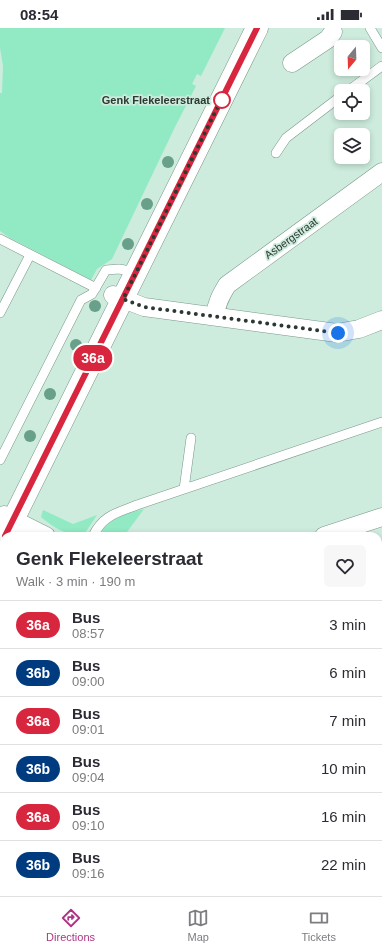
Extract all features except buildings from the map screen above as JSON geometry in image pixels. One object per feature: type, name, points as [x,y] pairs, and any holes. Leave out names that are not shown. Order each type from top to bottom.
[{"type":"street","points":[[111,294],[125,270],[245,28]]},
{"type":"street","points":[[30,532],[5,526],[111,294],[257,28]]},
{"type":"street","points":[[292,63],[328,39],[333,29]]},
{"type":"street","name":"Asbergstraat","points":[[215,316],[220,295],[227,285],[382,172]]},
{"type":"street","points":[[111,294],[144,307],[338,333],[358,329],[382,320]]},
{"type":"street","points":[[359,531],[382,517]]},
{"type":"lane","points":[[370,28],[382,48]]},
{"type":"lane","points":[[358,84],[382,66]]},
{"type":"lane","points":[[276,153],[286,138],[334,101]]},
{"type":"lane","points":[[0,239],[111,294]]},
{"type":"lane","points":[[0,313],[30,254]]},
{"type":"lane","points":[[0,460],[81,300],[92,294],[111,294]]},
{"type":"lane","points":[[95,532],[107,517],[137,505],[382,422]]},
{"type":"lane","points":[[184,489],[191,438]]},
{"type":"green space","points":[[0,28],[225,28],[201,76],[197,74],[192,84],[196,86],[112,259],[97,269],[91,280],[10,238],[0,231],[0,93],[2,93],[3,66],[0,48]]},
{"type":"green space","points":[[144,509],[127,532],[101,532],[106,525],[125,515]]},
{"type":"green space","points":[[43,510],[73,524],[97,515],[86,532],[66,532],[55,527],[41,517]]},
{"type":"bus line","name":"36a","points":[[7,532],[257,28]]},
{"type":"place","name":"Genk Flekeleerstraat","points":[[222,100]]},
{"type":"route","points":[[222,100],[224,94],[123,299],[144,307],[338,333]]}]
